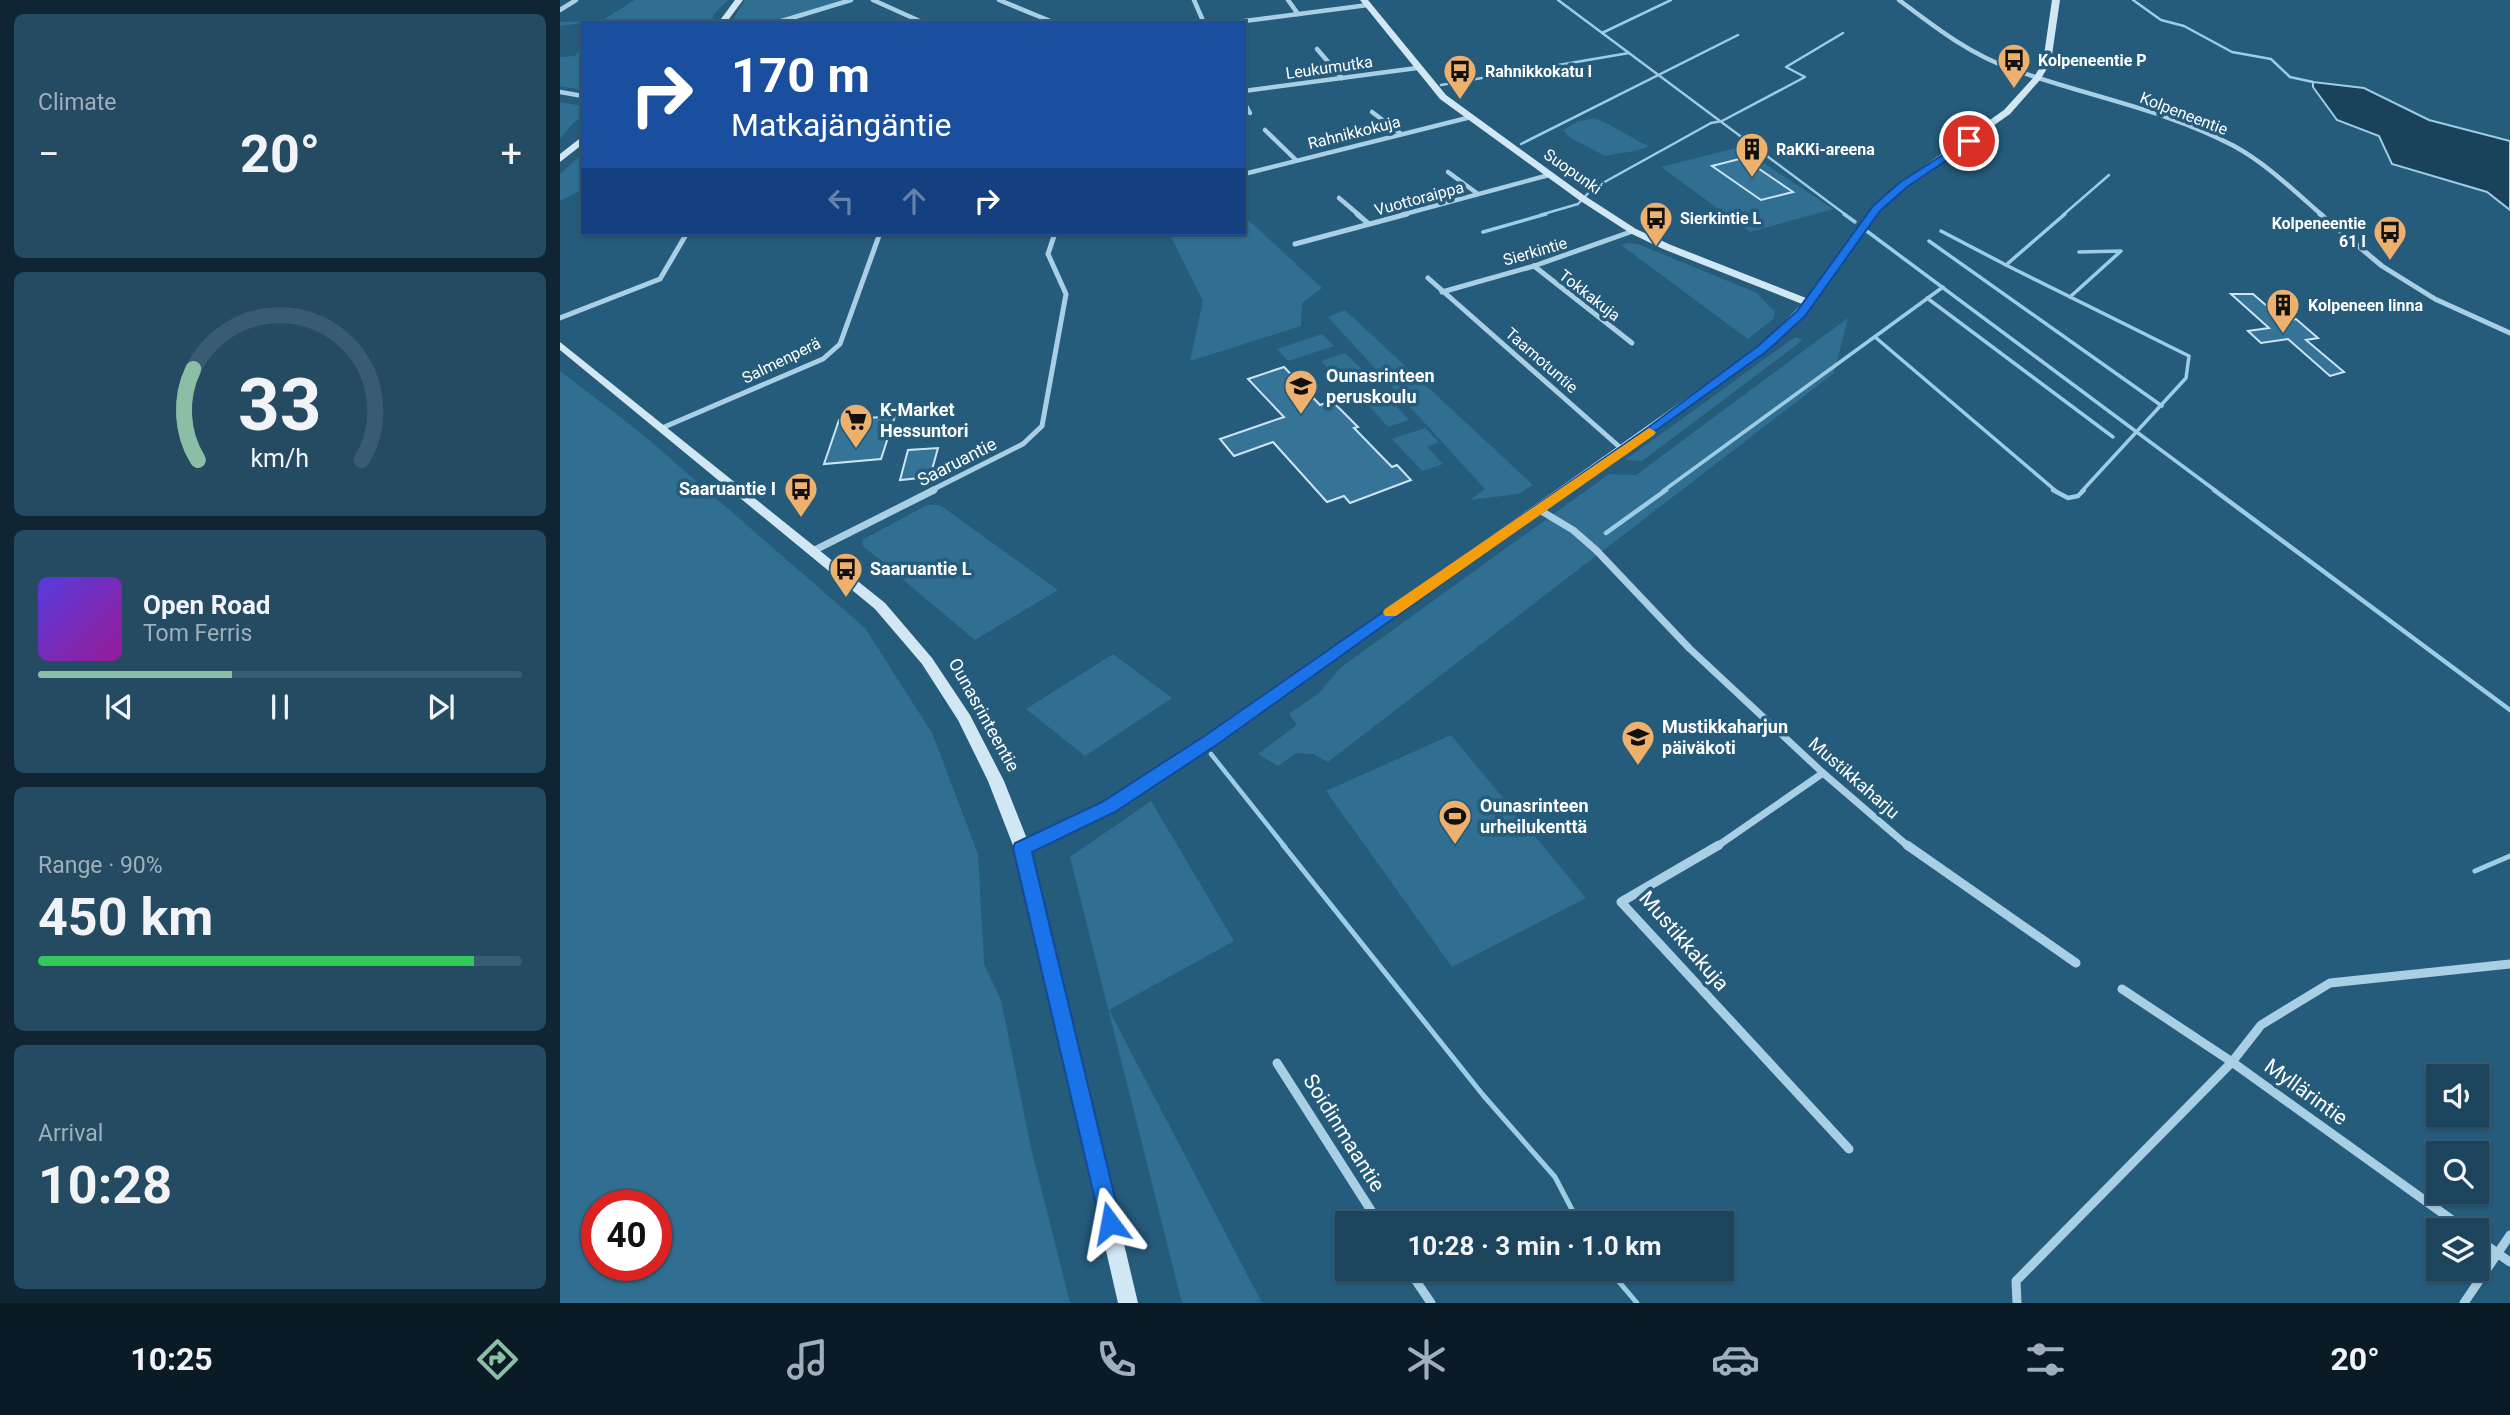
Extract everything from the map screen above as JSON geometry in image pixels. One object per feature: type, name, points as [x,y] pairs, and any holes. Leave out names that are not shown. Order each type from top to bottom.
[{"type":"street","points":[[560,10],[574,0]]},
{"type":"street","points":[[723,21],[739,0]]},
{"type":"street","points":[[787,21],[851,0]]},
{"type":"street","points":[[873,0],[920,21]]},
{"type":"street","points":[[999,0],[1050,21]]},
{"type":"street","points":[[1194,0],[1203,21]]},
{"type":"street","points":[[1288,0],[1298,15]]},
{"type":"street","name":"Kolpeneentie","points":[[1899,0],[1959,45],[2037,78],[2176,121],[2235,146],[2261,163],[2382,266],[2435,299],[2510,333]]},
{"type":"street","points":[[1022,848],[1087,819],[1128,796],[1212,740],[1763,349],[1789,327],[1809,303],[1861,227],[1877,209],[1903,185],[2007,112],[2037,78],[2047,62],[2056,0]]},
{"type":"street","points":[[1246,21],[1366,3]]},
{"type":"street","name":"Suopunki","points":[[1366,3],[1443,97],[1549,175],[1633,231],[1809,303]]},
{"type":"street","points":[[1317,49],[1342,78]]},
{"type":"street","name":"Leukumutka","points":[[1246,91],[1418,68]]},
{"type":"street","points":[[560,92],[581,96]]},
{"type":"street","points":[[1246,106],[1250,113]]},
{"type":"street","points":[[1372,112],[1400,133]]},
{"type":"street","name":"Rahnikkokuja","points":[[1246,173],[1471,117]]},
{"type":"street","points":[[1265,131],[1296,160]]},
{"type":"street","points":[[560,159],[581,141]]},
{"type":"street","points":[[1448,172],[1478,194]]},
{"type":"street","name":"Vuottoraippa","points":[[1294,244],[1549,175]]},
{"type":"street","points":[[1339,198],[1369,224]]},
{"type":"street","name":"Sierkintie","points":[[1442,292],[1534,265],[1633,231]]},
{"type":"street","points":[[560,318],[660,279],[686,235]]},
{"type":"street","name":"Salmenperä","points":[[662,428],[823,359],[840,344],[879,235]]},
{"type":"street","name":"Saaruantie","points":[[813,551],[1023,444],[1042,426],[1066,294],[1048,254],[1054,235]]},
{"type":"street","name":"Tokkakuja","points":[[1534,265],[1632,343]]},
{"type":"street","name":"Taamotuntie","points":[[1428,278],[1623,450]]},
{"type":"street","name":"Ounasrinteentie","points":[[560,345],[880,606],[906,632],[942,678],[996,778],[1022,848],[1128,1303]]},
{"type":"street","name":"Mustikkaharju","points":[[1538,509],[1573,530],[1596,550],[1689,648],[1823,773],[1912,849],[2076,962]]},
{"type":"street","name":"Mustikkakuja","points":[[1823,773],[1731,838],[1621,902],[1849,1149]]},
{"type":"street","points":[[2017,1303],[2016,1280],[2232,1062],[2261,1025],[2330,983],[2510,964]]},
{"type":"street","name":"Myllärintie","points":[[2122,989],[2232,1062],[2449,1218]]},
{"type":"street","name":"Soidinmaantie","points":[[1277,1063],[1371,1211]]},
{"type":"street","points":[[2464,1303],[2510,1235]]},
{"type":"street","points":[[2489,1247],[2510,1262]]},
{"type":"street","points":[[1416,1281],[1431,1303]]},
{"type":"shaded area","points":[[635,0],[728,0],[714,14],[712,21],[601,21]]},
{"type":"shaded area","points":[[745,0],[846,0],[778,21],[732,21]]},
{"type":"shaded area","points":[[581,21],[581,23],[560,26],[560,22]]},
{"type":"shaded area","points":[[581,48],[581,90],[560,86],[560,57],[575,56]]},
{"type":"shaded area","points":[[2313,82],[2364,88],[2429,120],[2510,141],[2510,210],[2487,192],[2392,164],[2379,136],[2337,120],[2313,87]]},
{"type":"shaded area","points":[[560,102],[581,106],[581,118],[574,122],[560,139]]},
{"type":"shaded area","points":[[1593,118],[1649,146],[1605,156],[1569,137],[1563,130],[1577,122]]},
{"type":"shaded area","points":[[1740,147],[1833,209],[1750,232],[1661,167]]},
{"type":"shaded area","points":[[581,155],[581,190],[560,201],[560,174]]},
{"type":"shaded area","points":[[1246,218],[1322,288],[1302,303],[1301,326],[1190,361],[1203,301],[1170,235],[1246,235]]},
{"type":"shaded area","points":[[1638,244],[1757,293],[1775,312],[1773,319],[1748,339],[1621,245]]},
{"type":"shaded area","points":[[1345,310],[1533,485],[1518,494],[1470,500],[1485,489],[1328,317]]},
{"type":"shaded area","points":[[1848,318],[1834,373],[1328,762],[1313,754],[1296,753],[1278,766],[1258,754],[1297,725],[1289,714],[1319,693],[1340,668],[1609,474],[1636,475]]},
{"type":"shaded area","points":[[1322,334],[1334,346],[1288,361],[1277,349]]},
{"type":"shaded area","points":[[1795,337],[1803,340],[1642,461],[1625,460]]},
{"type":"shaded area","points":[[1345,353],[1370,377],[1346,386],[1321,361]]},
{"type":"shaded area","points":[[560,371],[641,433],[865,628],[932,733],[978,854],[984,964],[1001,1000],[1031,1148],[1070,1303],[560,1303]]},
{"type":"shaded area","points":[[1388,397],[1409,420],[1388,427],[1367,403]]},
{"type":"shaded area","points":[[1425,428],[1439,442],[1427,447],[1443,464],[1422,471],[1392,439]]},
{"type":"shaded area","points":[[927,505],[940,505],[1058,590],[975,640],[863,546],[862,540]]},
{"type":"shaded area","points":[[1113,654],[1172,698],[1085,756],[1026,709]]},
{"type":"shaded area","name":"Ounasrinteen urheilukenttä","points":[[1451,735],[1586,898],[1452,967],[1326,791]]},
{"type":"shaded area","points":[[1151,801],[1234,941],[1109,1010],[1262,1303],[1182,1303],[1070,857]]},
{"type":"building","name":"RaKKi-areena","points":[[1743,158],[1793,192],[1761,200],[1712,166]]},
{"type":"building","name":"Kolpeneen linna","points":[[2231,294],[2253,294],[2284,321],[2296,319],[2318,338],[2306,340],[2344,372],[2330,376],[2288,339],[2261,343],[2248,331],[2269,328]]},
{"type":"building","points":[[1284,367],[1320,405],[1332,401],[1392,467],[1397,465],[1411,480],[1350,503],[1344,496],[1327,502],[1273,442],[1234,456],[1220,439],[1284,417],[1248,379]]},
{"type":"building","name":"K-Market Hessuntori","points":[[895,416],[881,459],[824,464],[839,420]]},
{"type":"building","points":[[938,448],[930,477],[900,480],[908,450]]},
{"type":"waterway","points":[[1558,0],[1602,33]]},
{"type":"waterway","points":[[1602,33],[1671,0]]},
{"type":"waterway","points":[[2133,0],[2161,20],[2184,26],[2232,52],[2271,59],[2290,77],[2313,82]]},
{"type":"waterway","points":[[1602,33],[1629,53]]},
{"type":"waterway","points":[[1720,121],[1805,77],[1786,67],[1843,33]]},
{"type":"waterway","points":[[1658,75],[1738,35]]},
{"type":"waterway","points":[[1441,85],[1629,53]]},
{"type":"waterway","points":[[1629,53],[1658,75]]},
{"type":"waterway","points":[[1521,144],[1658,75]]},
{"type":"waterway","points":[[1658,75],[1720,121]]},
{"type":"waterway","points":[[1540,215],[1578,204],[1592,189],[1711,123],[1720,121]]},
{"type":"waterway","points":[[1720,121],[1846,215]]},
{"type":"waterway","points":[[2063,215],[2109,175]]},
{"type":"waterway","points":[[1483,232],[1546,214]]},
{"type":"waterway","points":[[1844,214],[1855,222]]},
{"type":"waterway","points":[[2006,265],[2065,214]]},
{"type":"waterway","points":[[1864,229],[1942,287]]},
{"type":"waterway","points":[[1941,231],[2006,265]]},
{"type":"waterway","points":[[1929,241],[2161,405]]},
{"type":"waterway","points":[[2070,297],[2121,251],[2079,252]]},
{"type":"waterway","points":[[2006,265],[2070,297]]},
{"type":"waterway","points":[[1927,298],[1942,287]]},
{"type":"waterway","points":[[1942,287],[2136,432]]},
{"type":"waterway","points":[[2070,297],[2189,356],[2186,378],[2161,405]]},
{"type":"waterway","points":[[1663,491],[1927,298]]},
{"type":"waterway","points":[[1927,298],[2113,437]]},
{"type":"waterway","points":[[1875,337],[2056,491]]},
{"type":"waterway","points":[[2136,432],[2161,405]]},
{"type":"waterway","points":[[2082,491],[2136,432]]},
{"type":"waterway","points":[[2136,432],[2216,491]]},
{"type":"waterway","points":[[1606,533],[1666,490]]},
{"type":"waterway","points":[[2053,490],[2068,498],[2078,496],[2084,490]]},
{"type":"waterway","points":[[2214,490],[2510,710]]},
{"type":"waterway","points":[[1211,754],[1285,847]]},
{"type":"waterway","points":[[1283,845],[1483,1095],[1555,1177],[1573,1211]]},
{"type":"waterway","points":[[2475,871],[2510,856]]},
{"type":"waterway","points":[[1618,1281],[1637,1303]]},
{"type":"slow traffic","points":[[1390,612],[1649,432]]},
{"type":"place","name":"Kolpeneentie P","points":[[2014,90]]},
{"type":"place","name":"Rahnikkokatu I","points":[[1460,101]]},
{"type":"place","name":"RaKKi-areena","points":[[1752,179]]},
{"type":"place","name":"Sierkintie L","points":[[1656,248]]},
{"type":"place","name":"Kolpeneentie 61 I","points":[[2390,262]]},
{"type":"place","name":"Kolpeneen linna","points":[[2283,335]]},
{"type":"place","name":"Ounasrinteen peruskoulu","points":[[1301,416]]},
{"type":"place","name":"K-Market Hessuntori","points":[[856,450]]},
{"type":"place","name":"Saaruantie I","points":[[801,519]]},
{"type":"place","name":"Saaruantie L","points":[[846,599]]},
{"type":"place","name":"Mustikkaharjun päiväkoti","points":[[1638,767]]},
{"type":"place","name":"Ounasrinteen urheilukenttä","points":[[1455,846]]},
{"type":"route","points":[[1110,1223],[1022,848],[1087,819],[1128,796],[1212,740],[1763,349],[1801,313],[1861,227],[1877,209],[1903,185],[1969,141]]}]
